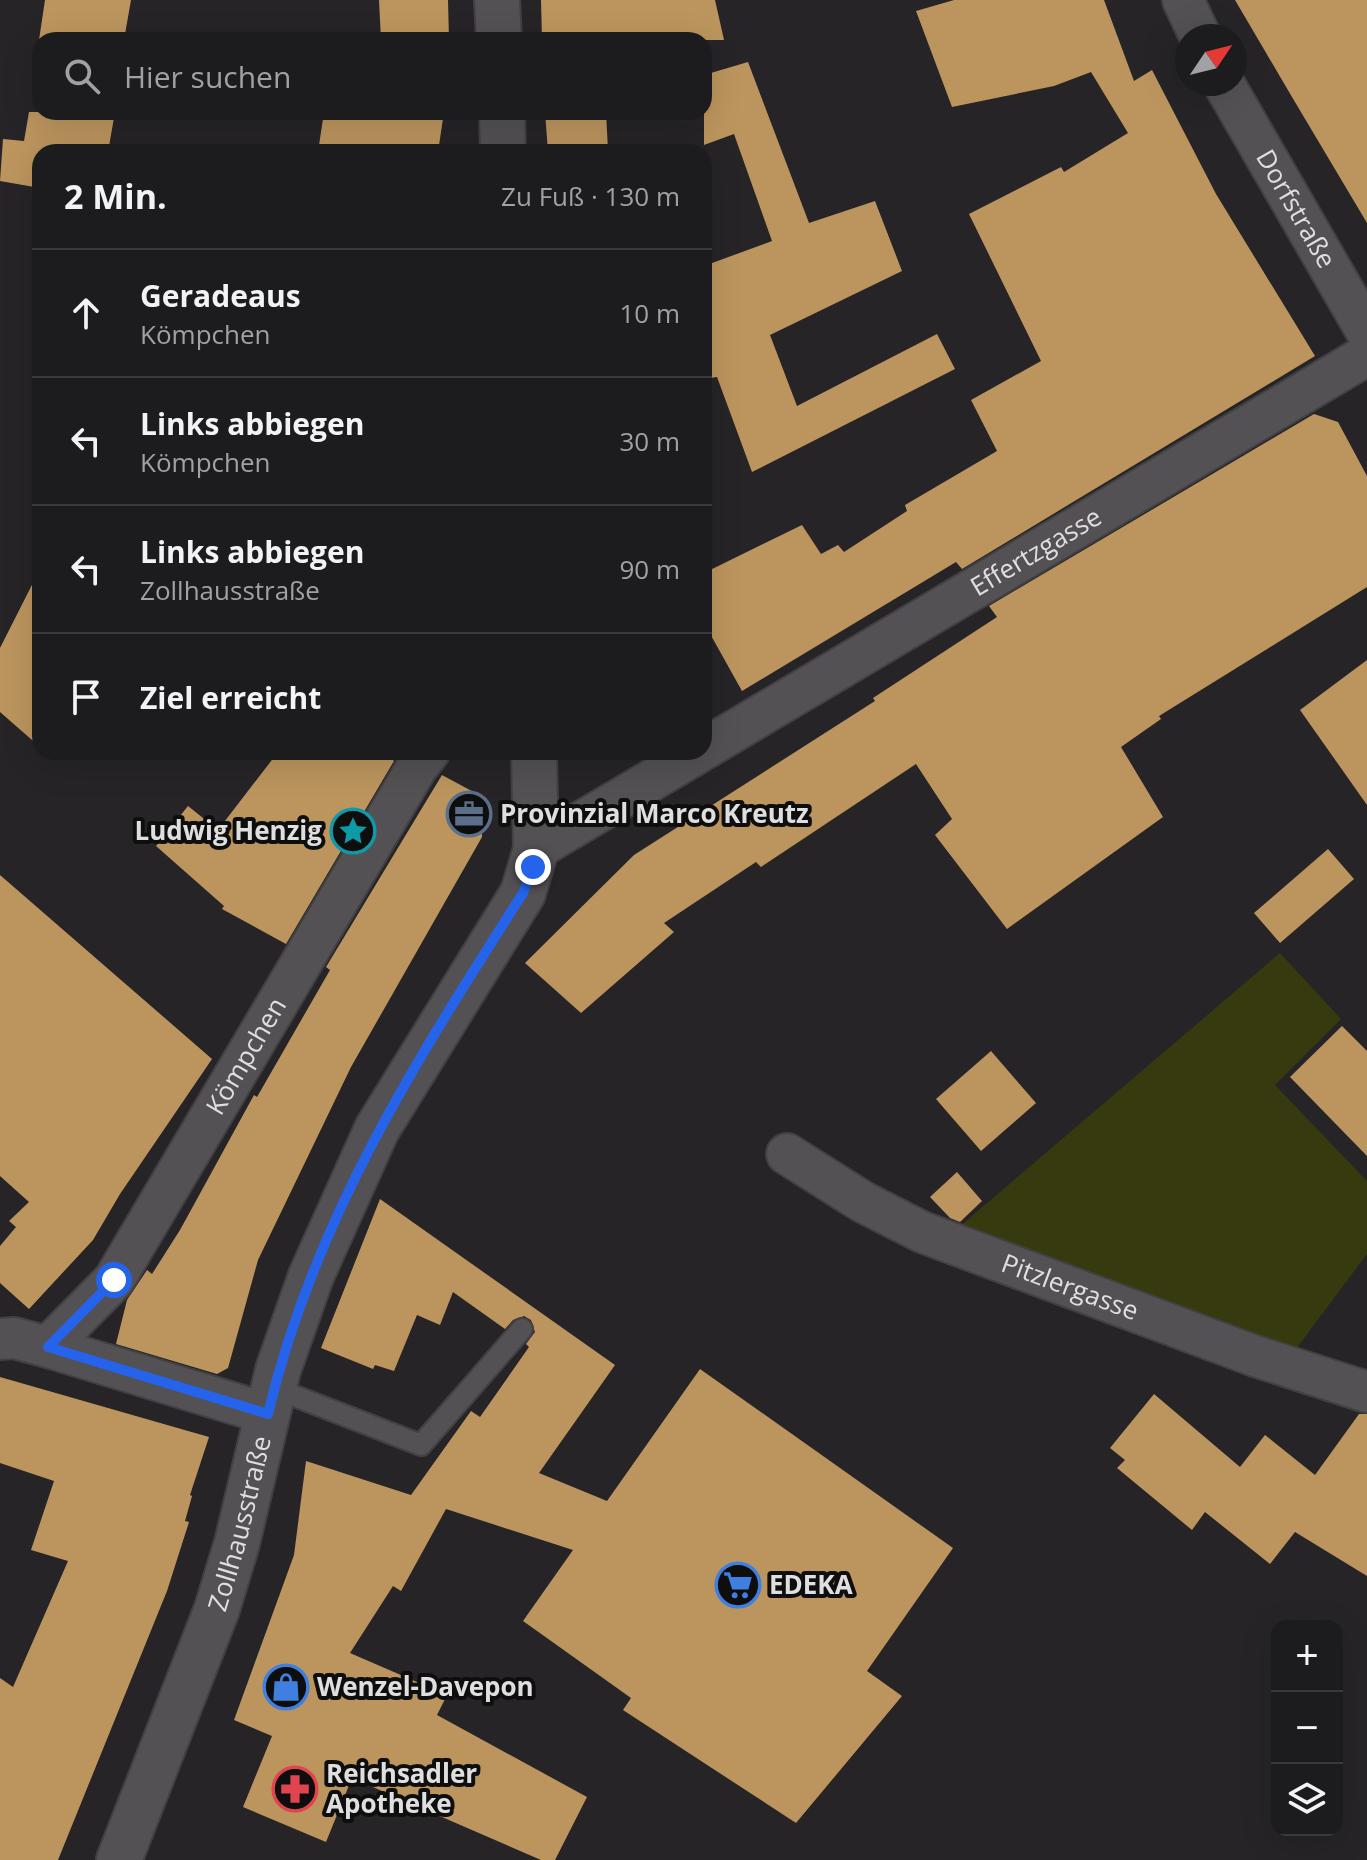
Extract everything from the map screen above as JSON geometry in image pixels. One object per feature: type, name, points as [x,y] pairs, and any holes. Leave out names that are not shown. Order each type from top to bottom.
[{"type":"street","points":[[497,0],[499,32]]},
{"type":"street","points":[[1183,0],[1194,24]]},
{"type":"street","name":"Dorfstraße","points":[[1231,96],[1367,332]]},
{"type":"street","points":[[502,120],[503,144]]},
{"type":"street","name":"Effertzgasse","points":[[712,744],[1367,355]]},
{"type":"street","name":"Kömpchen","points":[[48,1347],[114,1280],[423,760]]},
{"type":"street","name":"Zollhausstraße","points":[[119,1860],[217,1609],[271,1401],[311,1276],[377,1129],[523,893],[536,849],[534,760]]},
{"type":"street","points":[[536,849],[686,760]]},
{"type":"street","name":"Pitzlergasse","points":[[787,1154],[863,1202],[922,1232],[1255,1356],[1367,1392]]},
{"type":"street","points":[[0,1339],[14,1338],[271,1401]]},
{"type":"lane","points":[[271,1401],[421,1445],[522,1329]]},
{"type":"green space","points":[[1280,953],[1341,1019],[1275,1085],[1367,1181],[1367,1254],[1296,1349],[959,1227]]},
{"type":"building","points":[[45,0],[131,0],[125,32],[40,32]]},
{"type":"building","points":[[379,0],[448,0],[449,32],[381,32]]},
{"type":"building","points":[[541,0],[715,0],[724,40],[712,40],[712,32],[542,32]]},
{"type":"building","points":[[954,0],[1104,0],[1134,81],[1152,70],[1216,194],[1315,356],[962,569],[956,562],[742,691],[712,637],[712,569],[802,525],[821,554],[838,545],[844,552],[907,511],[905,505],[997,451],[971,400],[1041,361],[969,214],[1061,167],[1064,172],[1128,133],[1091,72],[1054,86],[952,107],[916,11]]},
{"type":"building","points":[[1235,0],[1367,0],[1367,223],[1292,97]]},
{"type":"building","points":[[748,62],[809,223],[875,201],[902,271],[770,335],[797,406],[937,334],[955,369],[752,472],[717,377],[712,378],[712,263],[772,241],[734,134],[704,144],[704,120],[712,120],[712,73]]},
{"type":"building","points":[[29,112],[32,112],[32,120],[114,120],[109,144],[32,144],[32,187],[0,181],[3,139],[24,141]]},
{"type":"building","points":[[323,120],[443,120],[439,144],[319,144]]},
{"type":"building","points":[[546,120],[606,120],[608,144],[547,144]]},
{"type":"building","points":[[1314,414],[1338,422],[1367,476],[1367,587],[1159,716],[1161,719],[1121,747],[1163,817],[1007,929],[935,835],[952,819],[916,764],[761,867],[756,862],[664,923],[674,932],[581,1013],[525,963],[634,855],[875,701],[873,698],[997,617],[989,606]]},
{"type":"building","points":[[32,585],[32,740],[0,712],[0,648]]},
{"type":"building","points":[[1367,660],[1367,805],[1300,710]]},
{"type":"building","points":[[272,760],[394,761],[286,944],[222,909],[224,906],[156,846],[188,806],[218,830]]},
{"type":"building","points":[[442,775],[481,796],[482,837],[351,1067],[258,1260],[228,1368],[217,1374],[116,1344],[127,1300],[147,1270],[152,1274],[180,1230],[254,1095],[257,1097],[330,970],[326,967]]},
{"type":"building","points":[[1328,849],[1354,879],[1280,943],[1254,913]]},
{"type":"building","points":[[0,875],[212,1059],[120,1194],[93,1240],[29,1309],[0,1283],[0,1246],[16,1227],[9,1221],[29,1202],[0,1176]]},
{"type":"building","points":[[1342,1026],[1367,1051],[1367,1156],[1290,1077]]},
{"type":"building","points":[[991,1051],[1036,1103],[981,1151],[936,1099]]},
{"type":"building","points":[[957,1172],[982,1201],[960,1222],[950,1218],[930,1197]]},
{"type":"building","points":[[380,1199],[615,1365],[539,1473],[607,1501],[700,1369],[953,1548],[867,1671],[902,1696],[796,1823],[623,1710],[631,1698],[523,1621],[573,1550],[446,1509],[401,1591],[393,1586],[350,1653],[447,1695],[437,1715],[587,1797],[555,1860],[541,1860],[352,1778],[326,1842],[243,1807],[272,1736],[234,1720],[294,1555],[306,1461],[411,1495],[471,1411],[480,1417],[529,1347],[526,1344],[535,1332],[531,1320],[524,1316],[513,1320],[505,1329],[453,1292],[440,1325],[417,1315],[394,1371],[375,1365],[373,1369],[321,1348]]},
{"type":"building","points":[[0,1377],[209,1437],[190,1495],[185,1521],[189,1522],[167,1591],[58,1860],[0,1860],[0,1678],[13,1687],[68,1561],[31,1550],[54,1481],[0,1463]]},
{"type":"building","points":[[1154,1394],[1240,1467],[1265,1435],[1315,1475],[1359,1414],[1367,1414],[1367,1576],[1295,1532],[1270,1564],[1205,1512],[1192,1530],[1117,1468],[1125,1460],[1110,1448]]},
{"type":"place","name":"Provinzial Marco Kreutz","points":[[469,814]]},
{"type":"place","name":"Ludwig Henzig","points":[[353,831]]},
{"type":"place","name":"EDEKA","points":[[738,1585]]},
{"type":"place","name":"Wenzel-Davepon","points":[[286,1687]]},
{"type":"place","name":"Reichsadler Apotheke","points":[[295,1789]]},
{"type":"route","points":[[114,1280],[48,1347],[268,1414],[278,1370],[311,1276],[352,1180],[377,1129],[523,893],[533,867]]}]
